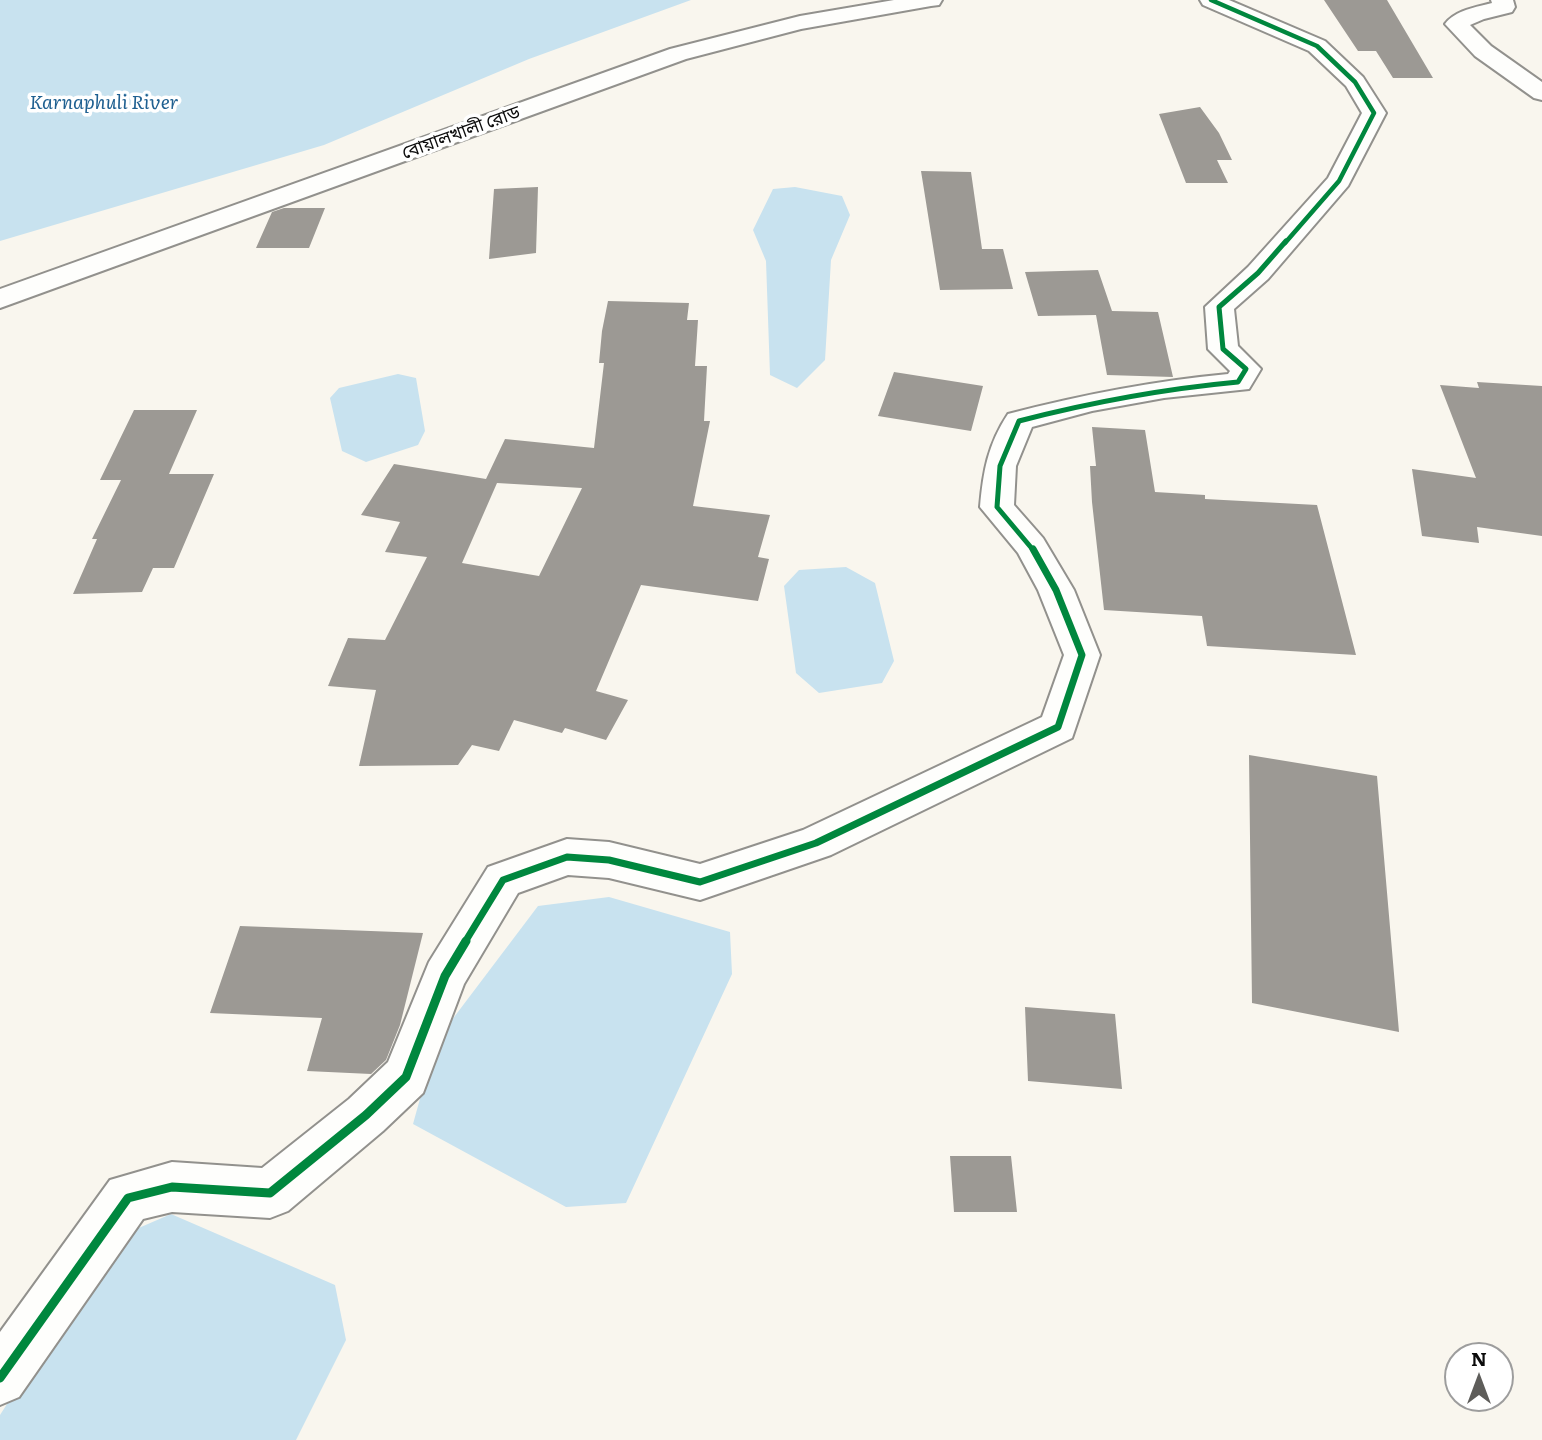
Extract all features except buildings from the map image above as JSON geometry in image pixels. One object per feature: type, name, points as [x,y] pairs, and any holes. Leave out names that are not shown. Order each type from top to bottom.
[{"type":"street","name":"বোয়ালখালী রোড","points":[[0,299],[678,54],[800,23],[932,0]]},
{"type":"street","points":[[0,1378],[128,1198],[172,1187],[270,1193],[366,1115],[406,1077],[445,976],[503,880],[566,857],[609,860],[700,882],[816,843],[1058,727],[1082,655],[1050,579],[1031,546],[997,507],[1000,466],[1019,421],[1091,402],[1164,389],[1238,383],[1246,369],[1223,349],[1219,307],[1258,273],[1339,181],[1374,113],[1355,82],[1317,46],[1211,0]]},
{"type":"street","points":[[1502,0],[1504,7],[1476,13],[1456,24],[1483,51],[1542,93]]},
{"type":"water","name":"Karnaphuli River","points":[[0,0],[691,0],[529,59],[324,145],[0,241]]},
{"type":"water","points":[[795,187],[842,196],[850,215],[831,260],[825,360],[797,388],[770,375],[766,261],[753,230],[773,189]]},
{"type":"water","points":[[398,374],[416,378],[425,431],[418,445],[366,462],[342,451],[330,398],[339,388]]},
{"type":"water","points":[[846,567],[875,583],[894,661],[882,683],[819,693],[796,673],[784,586],[799,570]]},
{"type":"water","points":[[609,897],[730,932],[732,974],[626,1203],[566,1207],[413,1124],[436,1041],[538,906]]},
{"type":"water","points":[[171,1214],[335,1285],[346,1340],[296,1440],[0,1440],[0,1415],[111,1240]]},
{"type":"cycle path","points":[[0,1378],[128,1198],[172,1187],[270,1193],[366,1115],[406,1077],[445,976],[503,880],[567,857],[609,860],[700,882],[816,843],[1058,727],[1082,655],[1056,590],[1031,546],[997,507],[1000,466],[1019,421],[1091,402],[1164,389],[1238,382],[1246,369],[1223,349],[1219,307],[1258,273],[1339,181],[1374,113],[1355,82],[1317,46],[1211,0]]}]
